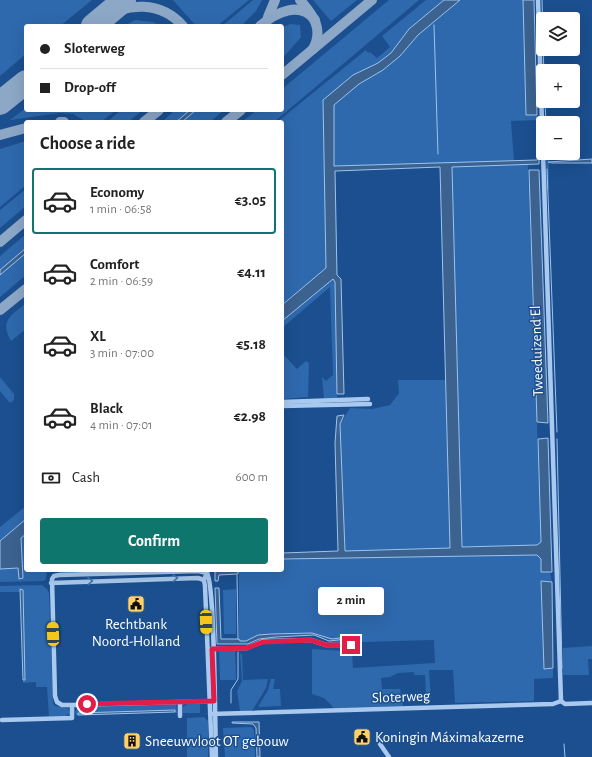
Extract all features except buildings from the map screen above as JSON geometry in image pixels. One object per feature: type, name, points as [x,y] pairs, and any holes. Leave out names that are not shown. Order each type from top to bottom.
[{"type":"street","name":"Tweeduizend El","points":[[538,0],[561,701]]},
{"type":"street","points":[[284,402],[369,402],[284,406]]},
{"type":"street","points":[[163,572],[54,576],[51,583],[55,696],[57,702],[62,705],[72,705],[211,701]]},
{"type":"street","points":[[208,572],[204,580],[210,649]]},
{"type":"street","points":[[208,572],[210,583],[211,701],[216,757]]},
{"type":"street","points":[[51,583],[198,578],[204,580]]},
{"type":"street","points":[[210,649],[247,648],[263,642],[311,640],[326,645],[351,645]]},
{"type":"street","name":"Sloterweg","points":[[212,714],[553,704],[561,701],[565,704],[592,703]]},
{"type":"street","points":[[180,702],[180,716]]},
{"type":"street","points":[[2,720],[72,718],[72,705]]},
{"type":"street","points":[[212,714],[212,757]]},
{"type":"street","points":[[380,744],[389,757]]},
{"type":"shaded area","points":[[0,0],[92,0],[62,24],[24,24],[24,56],[0,76]]},
{"type":"shaded area","points":[[173,0],[249,0],[219,24],[194,24]]},
{"type":"shaded area","points":[[253,0],[262,0],[256,11],[243,24],[224,24]]},
{"type":"shaded area","points":[[313,0],[357,0],[331,21]]},
{"type":"shaded area","points":[[389,0],[419,0],[276,120],[244,120],[254,112],[284,112],[284,87]]},
{"type":"shaded area","points":[[426,0],[444,0],[409,29],[391,53],[378,63],[353,75],[323,100],[326,268],[284,302],[284,120],[279,120],[366,50],[368,53],[370,52],[377,58],[390,47],[382,36]]},
{"type":"shaded area","points":[[444,0],[460,0],[418,35],[400,56],[383,70],[359,84],[334,105],[334,166],[539,160],[539,164],[452,167],[462,547],[537,545],[541,542],[538,439],[548,438],[552,572],[541,572],[541,559],[537,555],[284,559],[284,553],[338,551],[335,443],[337,416],[344,415],[340,424],[345,551],[450,548],[440,167],[335,171],[337,275],[341,279],[344,394],[337,394],[335,282],[333,279],[284,319],[284,303],[326,268],[323,100],[353,75],[378,63],[391,53],[409,29]]},
{"type":"shaded area","points":[[460,0],[523,0],[526,115],[537,116],[536,120],[511,121],[514,161],[334,166],[334,105],[359,84],[383,70],[400,56],[418,35]]},
{"type":"shaded area","points":[[523,0],[534,0],[537,115],[526,115]]},
{"type":"shaded area","points":[[135,20],[153,22],[157,24],[128,24]]},
{"type":"shaded area","points":[[290,24],[300,25],[301,37],[284,57],[284,27]]},
{"type":"shaded area","points":[[24,110],[24,112],[114,112],[104,120],[84,120],[73,114],[60,113],[10,120]]},
{"type":"shaded area","points":[[119,112],[140,112],[130,120],[109,120]]},
{"type":"shaded area","points":[[173,112],[222,112],[212,120],[164,120]]},
{"type":"shaded area","points":[[188,112],[194,112],[184,120],[178,120]]},
{"type":"shaded area","points":[[24,142],[24,187],[0,207],[0,149]]},
{"type":"shaded area","points":[[592,159],[592,163],[548,162],[580,160]]},
{"type":"shaded area","points":[[546,160],[549,160],[549,189],[546,190]]},
{"type":"shaded area","points":[[528,164],[541,542],[538,545],[462,547],[452,166]]},
{"type":"shaded area","points":[[529,170],[539,170],[548,423],[537,422]]},
{"type":"shaded area","points":[[24,191],[24,208],[0,228],[0,210]]},
{"type":"shaded area","points":[[24,236],[24,277],[0,297],[0,256]]},
{"type":"shaded area","points":[[24,250],[24,255],[0,275],[0,270]]},
{"type":"shaded area","points":[[336,276],[337,398],[324,399],[322,377],[326,381],[333,375],[330,287],[284,326],[284,319]]},
{"type":"shaded area","points":[[24,305],[24,331],[11,341],[6,328],[8,320]]},
{"type":"shaded area","points":[[284,355],[297,369],[306,361],[309,363],[308,397],[284,399]]},
{"type":"shaded area","points":[[0,377],[14,394],[14,400],[10,403],[0,391]]},
{"type":"shaded area","points":[[398,380],[446,380],[450,548],[345,551],[340,424],[350,408],[372,409],[390,405],[399,393]]},
{"type":"shaded area","points":[[24,508],[24,521],[0,541],[0,527]]},
{"type":"shaded area","points":[[24,521],[24,536],[21,538],[23,578],[19,579],[18,568],[0,569],[0,541]]},
{"type":"shaded area","points":[[24,536],[24,572],[47,572],[46,579],[44,581],[0,582],[0,569],[19,568],[19,579],[23,578],[21,538]]},
{"type":"shaded area","points":[[537,555],[541,559],[541,572],[550,572],[552,582],[541,581],[544,669],[553,668],[553,678],[534,679],[534,701],[455,703],[453,670],[429,670],[431,699],[426,695],[425,675],[414,675],[414,672],[398,673],[390,677],[381,678],[382,689],[400,689],[403,706],[334,708],[324,698],[312,694],[312,649],[344,651],[348,650],[348,647],[360,647],[360,649],[352,650],[353,668],[435,663],[434,640],[328,643],[329,641],[347,639],[347,637],[332,639],[312,633],[258,635],[246,641],[239,641],[239,572],[284,572],[284,559]]},
{"type":"shaded area","points":[[58,572],[101,572],[61,573]]},
{"type":"shaded area","points":[[215,572],[238,572],[238,574],[219,575],[218,581],[215,581]]},
{"type":"shaded area","points":[[541,581],[552,582],[553,668],[544,669]]},
{"type":"shaded area","points":[[42,585],[49,593],[53,703],[55,706],[68,708],[70,713],[66,716],[49,716],[47,687],[36,687],[36,682],[23,683],[23,680],[25,680],[21,589],[20,592],[0,592],[0,586]]},
{"type":"shaded area","points":[[215,588],[219,588],[221,639],[239,639],[240,641],[246,641],[258,635],[312,633],[332,639],[347,637],[347,639],[329,641],[314,635],[259,639],[248,644],[217,644]]},
{"type":"shaded area","points":[[20,589],[23,590],[25,680],[23,680]]},
{"type":"shaded area","points":[[236,589],[236,634],[224,634],[223,590]]},
{"type":"shaded area","points":[[592,646],[592,659],[588,659],[589,675],[563,675],[563,648]]},
{"type":"shaded area","points":[[219,647],[235,647],[236,680],[220,680]]},
{"type":"shaded area","points":[[240,653],[242,655],[243,680],[268,679],[266,688],[252,711],[240,711],[237,691],[242,681]]},
{"type":"shaded area","points":[[271,679],[275,679],[273,689],[280,689],[281,706],[258,707],[268,690]]},
{"type":"shaded area","points":[[200,703],[200,713],[183,713],[183,707],[188,704]]},
{"type":"shaded area","points":[[176,704],[177,713],[175,713],[175,710],[78,713],[78,716],[75,714],[75,711],[81,707]]},
{"type":"shaded area","points":[[175,710],[175,712],[78,715],[78,713]]},
{"type":"shaded area","points":[[204,717],[208,721],[208,757],[187,757],[187,718]]},
{"type":"shaded area","points":[[232,722],[259,722],[260,757],[257,757],[256,728],[253,724]]},
{"type":"shaded area","points":[[251,727],[254,730],[255,757],[225,757],[223,728]]},
{"type":"waterway","points":[[542,0],[542,12]]},
{"type":"waterway","points":[[434,25],[438,154]]},
{"type":"waterway","points":[[543,56],[544,64]]},
{"type":"waterway","points":[[545,108],[546,116]]},
{"type":"waterway","points":[[547,169],[557,432]]},
{"type":"waterway","points":[[557,439],[562,668]]},
{"type":"waterway","points":[[237,575],[238,639]]},
{"type":"waterway","points":[[231,703],[231,690],[238,679],[238,652]]},
{"type":"waterway","points":[[564,744],[565,757]]},
{"type":"taxiway","points":[[268,17],[275,0]]},
{"type":"taxiway","points":[[300,0],[316,23],[317,35],[313,49]]},
{"type":"taxiway","points":[[284,73],[372,0]]},
{"type":"taxiway","points":[[101,19],[122,9],[144,7],[154,8],[165,12],[181,24]]},
{"type":"taxiway","points":[[262,24],[280,13],[295,10],[309,14],[315,20]]},
{"type":"taxiway","points":[[146,120],[156,112]]},
{"type":"taxiway","points":[[228,120],[238,112]]},
{"type":"taxiway","points":[[0,135],[24,129]]},
{"type":"taxiway","points":[[0,242],[24,222]]},
{"type":"taxiway","points":[[0,310],[24,291]]},
{"type":"runway","points":[[95,24],[124,0]]},
{"type":"runway","points":[[0,103],[24,84]]},
{"type":"place","name":"Rechtbank Noord-Holland","points":[[136,604]]},
{"type":"place","name":"Koningin Máximakazerne","points":[[362,737]]},
{"type":"place","name":"Sneeuwvloot OT gebouw","points":[[132,741]]},
{"type":"route","points":[[87,704],[214,701],[212,649],[247,648],[259,642],[311,640],[326,645],[351,645]]}]
